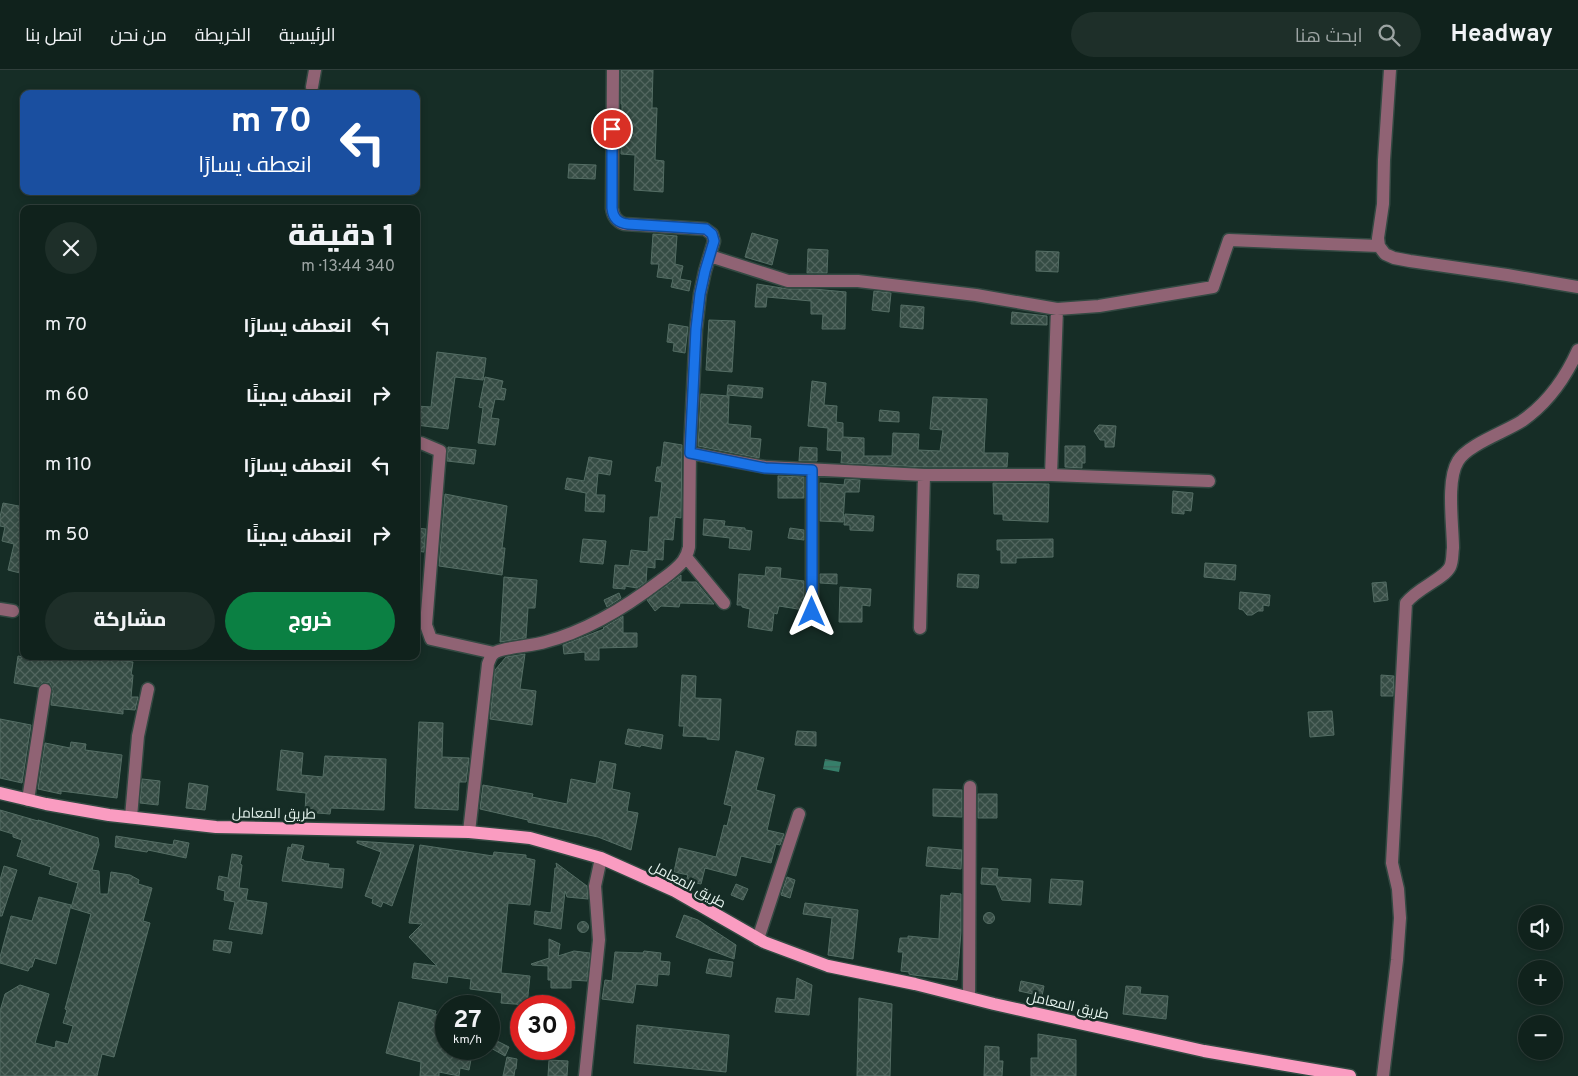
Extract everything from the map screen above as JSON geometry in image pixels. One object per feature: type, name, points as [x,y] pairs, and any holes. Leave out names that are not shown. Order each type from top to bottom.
[{"type":"main road","name":"طريق المعامل","points":[[0,794],[109,815],[216,827],[469,832],[530,838],[601,858],[675,890],[758,939],[828,966],[916,984],[1204,1051],[1350,1076]]},
{"type":"street","points":[[312,87],[315,70]]},
{"type":"street","points":[[469,832],[488,664],[491,656],[498,651],[543,643],[562,637],[586,627],[617,610],[650,589],[679,566],[686,557],[690,542],[690,453],[697,320],[700,294],[714,237],[706,229],[624,224],[614,216],[612,198],[613,70]]},
{"type":"street","points":[[1390,70],[1383,204],[1378,238],[1379,246],[1385,254],[1394,258],[1578,287]]},
{"type":"street","points":[[710,256],[788,281],[858,281],[976,295],[1057,309],[1099,306],[1213,288],[1229,240],[1379,246]]},
{"type":"street","points":[[1052,475],[1057,309]]},
{"type":"street","points":[[1383,1076],[1397,960],[1400,918],[1398,889],[1392,863],[1406,603],[1418,591],[1450,568],[1453,533],[1451,486],[1458,461],[1472,448],[1521,421],[1542,405],[1560,384],[1578,350]]},
{"type":"street","points":[[420,443],[440,451],[426,625],[431,639],[494,653]]},
{"type":"street","points":[[690,453],[765,468],[924,475],[1052,475],[1209,481]]},
{"type":"street","points":[[812,470],[812,612]]},
{"type":"street","points":[[920,628],[924,475]]},
{"type":"street","points":[[686,557],[724,603]]},
{"type":"street","points":[[0,609],[14,611]]},
{"type":"street","points":[[131,817],[138,736],[148,689]]},
{"type":"street","points":[[28,800],[45,690]]},
{"type":"street","points":[[969,997],[970,787]]},
{"type":"street","points":[[758,939],[799,814]]},
{"type":"street","points":[[585,1076],[599,940],[595,886],[601,858]]},
{"type":"shaded area","points":[[825,759],[841,762],[839,772],[823,769]]},
{"type":"building","points":[[621,70],[653,70],[652,108],[657,108],[655,160],[664,161],[663,192],[634,190],[635,155],[621,154]]},
{"type":"building","points":[[569,164],[596,165],[595,179],[568,178]]},
{"type":"building","points":[[752,233],[778,240],[772,265],[745,257]]},
{"type":"building","points":[[653,234],[677,236],[675,264],[683,266],[680,279],[691,281],[689,291],[671,287],[673,279],[657,277],[659,264],[651,264]]},
{"type":"building","points":[[808,249],[828,250],[827,273],[807,273]]},
{"type":"building","points":[[1036,251],[1059,252],[1058,272],[1036,271]]},
{"type":"building","points":[[757,284],[788,289],[846,292],[845,329],[822,329],[823,314],[811,314],[811,301],[767,297],[766,307],[755,307]]},
{"type":"building","points":[[874,291],[891,293],[889,312],[872,310]]},
{"type":"building","points":[[901,305],[924,307],[923,329],[900,327]]},
{"type":"building","points":[[1012,312],[1047,316],[1047,325],[1011,324]]},
{"type":"building","points":[[709,320],[735,321],[732,372],[706,370]]},
{"type":"building","points":[[669,324],[688,327],[685,353],[673,351],[674,343],[667,342]]},
{"type":"building","points":[[437,352],[486,358],[483,380],[455,377],[448,429],[420,426],[420,406],[431,407]]},
{"type":"building","points":[[485,377],[503,381],[501,388],[506,389],[504,400],[495,399],[491,418],[499,419],[495,445],[478,443],[483,408],[479,407]]},
{"type":"building","points":[[812,381],[826,383],[824,405],[837,406],[836,422],[843,423],[843,437],[864,438],[864,456],[892,456],[893,433],[919,434],[918,450],[940,451],[943,430],[930,429],[933,397],[987,399],[984,453],[1008,453],[1007,467],[924,467],[841,463],[842,451],[827,450],[828,428],[808,426]]},
{"type":"building","points":[[728,385],[763,388],[762,398],[727,395]]},
{"type":"building","points":[[701,394],[729,396],[728,424],[751,426],[750,438],[761,439],[759,458],[698,446]]},
{"type":"building","points":[[880,410],[899,412],[899,422],[879,421]]},
{"type":"building","points":[[1099,425],[1116,426],[1114,447],[1105,447],[1105,440],[1100,440],[1094,431]]},
{"type":"building","points":[[664,442],[682,445],[681,518],[675,517],[673,540],[664,539],[663,560],[655,559],[655,568],[647,567],[646,582],[637,588],[625,586],[625,589],[613,588],[615,565],[629,566],[631,550],[648,552],[650,517],[658,517],[662,482],[655,481],[657,467],[661,467]]},
{"type":"building","points":[[1065,446],[1085,446],[1085,463],[1082,463],[1082,468],[1065,467]]},
{"type":"building","points":[[448,447],[476,450],[474,464],[447,461]]},
{"type":"building","points":[[800,447],[817,448],[817,461],[799,461]]},
{"type":"building","points":[[589,457],[612,461],[610,475],[598,473],[596,495],[605,495],[604,512],[585,511],[586,493],[565,489],[567,478],[584,481]]},
{"type":"building","points":[[778,476],[804,477],[804,498],[778,498]]},
{"type":"building","points":[[845,479],[860,480],[859,492],[845,492],[843,522],[820,521],[820,483],[844,485]]},
{"type":"building","points":[[993,483],[1049,484],[1048,522],[1003,520],[1003,514],[994,514]]},
{"type":"building","points":[[1173,491],[1193,493],[1191,511],[1184,510],[1184,514],[1172,513]]},
{"type":"building","points":[[445,494],[507,506],[502,548],[505,548],[502,575],[439,566]]},
{"type":"building","points":[[3,503],[20,506],[20,573],[8,570],[14,544],[2,541],[5,527],[0,526]]},
{"type":"building","points":[[845,514],[874,516],[873,531],[850,530],[850,525],[844,525]]},
{"type":"building","points":[[704,519],[725,521],[724,526],[745,528],[745,530],[752,531],[750,550],[729,548],[730,538],[703,535]]},
{"type":"building","points":[[420,528],[426,529],[424,552],[420,552]]},
{"type":"building","points":[[790,528],[804,530],[804,540],[788,538]]},
{"type":"building","points":[[583,539],[606,541],[603,564],[580,562]]},
{"type":"building","points":[[1053,539],[1053,557],[1016,558],[1016,563],[1001,563],[1001,550],[997,550],[997,540]]},
{"type":"building","points":[[1205,563],[1236,565],[1235,580],[1204,577]]},
{"type":"building","points":[[766,567],[781,568],[780,578],[804,581],[804,610],[779,606],[777,614],[774,613],[772,631],[748,627],[750,609],[737,605],[739,574],[765,576]]},
{"type":"building","points":[[820,574],[837,574],[837,584],[820,583]]},
{"type":"building","points":[[958,574],[979,575],[978,588],[957,587]]},
{"type":"building","points":[[681,575],[681,582],[696,582],[714,604],[680,603],[679,607],[661,606],[655,611],[647,600]]},
{"type":"building","points":[[504,577],[537,580],[535,608],[528,608],[526,638],[500,642]]},
{"type":"building","points":[[1386,582],[1388,600],[1374,602],[1372,583]]},
{"type":"building","points":[[840,587],[871,589],[870,606],[862,605],[862,622],[839,622]]},
{"type":"building","points":[[1240,592],[1270,595],[1269,606],[1263,605],[1263,611],[1247,615],[1243,610],[1239,609]]},
{"type":"building","points":[[619,593],[621,598],[607,607],[604,600]]},
{"type":"building","points":[[623,616],[623,633],[637,633],[637,647],[599,648],[599,660],[585,660],[585,652],[564,654],[563,645],[604,629]]},
{"type":"building","points":[[525,654],[520,689],[536,691],[532,725],[490,719],[495,670],[506,657]]},
{"type":"building","points":[[18,656],[20,656],[20,660],[44,661],[117,660],[133,662],[131,697],[138,697],[135,710],[123,709],[123,714],[51,705],[53,691],[50,683],[43,682],[38,687],[14,683]]},
{"type":"building","points":[[682,675],[696,676],[695,698],[721,699],[719,740],[707,739],[707,737],[683,736],[684,726],[679,726]]},
{"type":"building","points":[[1381,675],[1394,676],[1393,696],[1381,696]]},
{"type":"building","points":[[1332,711],[1334,735],[1310,737],[1308,712]]},
{"type":"building","points":[[0,719],[31,725],[22,783],[0,778]]},
{"type":"building","points":[[419,722],[443,723],[442,757],[469,758],[466,782],[459,782],[458,810],[415,808]]},
{"type":"building","points":[[628,729],[663,735],[661,749],[625,744]]},
{"type":"building","points":[[797,731],[816,732],[816,746],[795,745]]},
{"type":"building","points":[[71,742],[86,744],[85,750],[122,755],[117,798],[61,791],[61,794],[38,789],[45,743],[70,748]]},
{"type":"building","points":[[281,750],[303,753],[301,775],[323,777],[325,756],[386,759],[384,810],[331,808],[330,814],[305,812],[306,793],[277,790]]},
{"type":"building","points":[[736,751],[764,758],[756,790],[775,795],[767,830],[784,834],[780,845],[776,844],[771,863],[741,856],[736,876],[705,868],[701,884],[686,881],[688,875],[674,872],[679,848],[716,857],[724,825],[727,826],[732,806],[724,804]]},
{"type":"building","points":[[600,761],[616,764],[612,789],[630,793],[627,811],[638,813],[631,850],[598,837],[528,822],[528,820],[480,809],[483,785],[533,794],[532,797],[567,804],[571,779],[596,784]]},
{"type":"building","points":[[142,779],[160,781],[158,805],[140,803]]},
{"type":"building","points":[[189,783],[208,786],[205,810],[186,808]]},
{"type":"building","points":[[933,789],[962,790],[962,817],[933,816]]},
{"type":"building","points":[[978,794],[997,794],[997,818],[978,818]]},
{"type":"building","points":[[0,810],[98,838],[99,845],[92,870],[99,871],[100,894],[108,894],[111,872],[130,875],[139,880],[138,884],[152,888],[143,921],[150,923],[114,1057],[102,1054],[97,1076],[0,1076],[0,1011],[5,994],[20,985],[49,994],[35,1043],[55,1048],[56,1041],[68,1044],[73,1026],[63,1023],[67,1010],[65,1009],[91,914],[71,908],[78,883],[49,874],[51,867],[17,856],[22,840],[13,837],[13,834],[0,830]]},
{"type":"building","points":[[116,836],[173,845],[174,840],[189,843],[186,858],[148,850],[147,852],[115,847]]},
{"type":"building","points":[[357,841],[414,845],[392,906],[383,902],[381,907],[372,903],[373,899],[365,896],[381,852],[357,843]]},
{"type":"building","points":[[292,844],[304,846],[301,859],[304,861],[329,864],[328,868],[344,869],[342,888],[282,881],[288,847],[291,848]]},
{"type":"building","points":[[420,845],[493,856],[494,852],[526,855],[526,858],[535,860],[530,905],[508,903],[501,973],[530,976],[528,995],[510,995],[510,1004],[501,1003],[502,993],[470,989],[471,979],[448,976],[447,983],[412,978],[414,963],[437,966],[409,937],[422,924],[409,923]]},
{"type":"building","points":[[928,847],[962,850],[961,869],[926,866]]},
{"type":"building","points":[[232,854],[242,856],[239,888],[248,889],[246,900],[267,903],[262,934],[229,929],[235,902],[224,900],[225,891],[217,889],[219,876],[228,878]]},
{"type":"building","points":[[556,863],[587,886],[588,899],[567,897],[565,891],[561,929],[534,924],[535,911],[551,913]]},
{"type":"building","points":[[4,866],[17,870],[2,916],[0,916],[0,880]]},
{"type":"building","points":[[982,868],[998,869],[997,877],[1031,879],[1030,902],[1002,900],[996,885],[981,884]]},
{"type":"building","points":[[787,877],[795,880],[790,898],[781,895]]},
{"type":"building","points":[[1051,879],[1083,881],[1081,905],[1049,903]]},
{"type":"building","points":[[736,884],[748,889],[743,900],[731,895]]},
{"type":"building","points":[[951,893],[961,894],[961,932],[957,980],[913,975],[909,974],[909,972],[901,971],[903,952],[898,952],[900,938],[908,938],[908,936],[939,939],[941,895],[950,896]]},
{"type":"building","points":[[39,897],[71,905],[56,964],[35,958],[32,967],[28,971],[0,963],[11,916],[32,921]]},
{"type":"building","points":[[805,903],[858,910],[853,959],[828,955],[832,918],[803,914]]},
{"type":"building","points":[[987,913],[991,913],[994,918],[993,922],[987,923],[984,920],[984,916]]},
{"type":"building","points":[[684,915],[698,920],[736,945],[734,959],[676,937]]},
{"type":"building","points":[[581,922],[585,922],[588,927],[587,931],[581,932],[578,929],[578,925]]},
{"type":"building","points":[[549,939],[560,944],[558,956],[574,951],[590,953],[587,981],[571,980],[571,988],[551,988],[551,980],[548,980],[548,966],[531,964],[549,958]]},
{"type":"building","points":[[214,940],[232,942],[230,953],[213,950]]},
{"type":"building","points":[[644,951],[661,953],[660,961],[670,962],[669,975],[658,974],[657,986],[636,984],[633,1003],[602,999],[605,980],[612,981],[615,952],[643,953]]},
{"type":"building","points":[[709,959],[733,962],[731,977],[706,973]]},
{"type":"building","points":[[797,978],[812,985],[809,1015],[775,1012],[777,998],[795,1000]]},
{"type":"building","points":[[1021,981],[1044,986],[1042,996],[1019,991]]},
{"type":"building","points":[[1126,986],[1141,987],[1140,994],[1168,996],[1166,1019],[1123,1014]]},
{"type":"building","points":[[859,998],[892,1004],[890,1076],[857,1076]]},
{"type":"building","points":[[399,1002],[435,1011],[435,1060],[471,1060],[469,1070],[460,1068],[459,1076],[439,1072],[439,1076],[420,1076],[421,1062],[386,1053]]},
{"type":"building","points":[[637,1025],[729,1035],[726,1072],[634,1063]]},
{"type":"building","points":[[1038,1034],[1076,1040],[1076,1076],[1031,1076],[1031,1058],[1038,1058]]},
{"type":"building","points":[[500,1042],[509,1047],[505,1056],[500,1053]]},
{"type":"building","points":[[985,1046],[999,1047],[999,1061],[1003,1061],[1002,1076],[984,1076]]},
{"type":"building","points":[[507,1057],[510,1058],[510,1060],[517,1060],[514,1076],[503,1076]]},
{"type":"building","points":[[549,1060],[568,1061],[567,1076],[548,1076]]},
{"type":"route","points":[[612,129],[612,212],[616,220],[624,224],[706,229],[714,237],[700,294],[696,329],[690,453],[765,468],[812,470],[812,612]]}]
